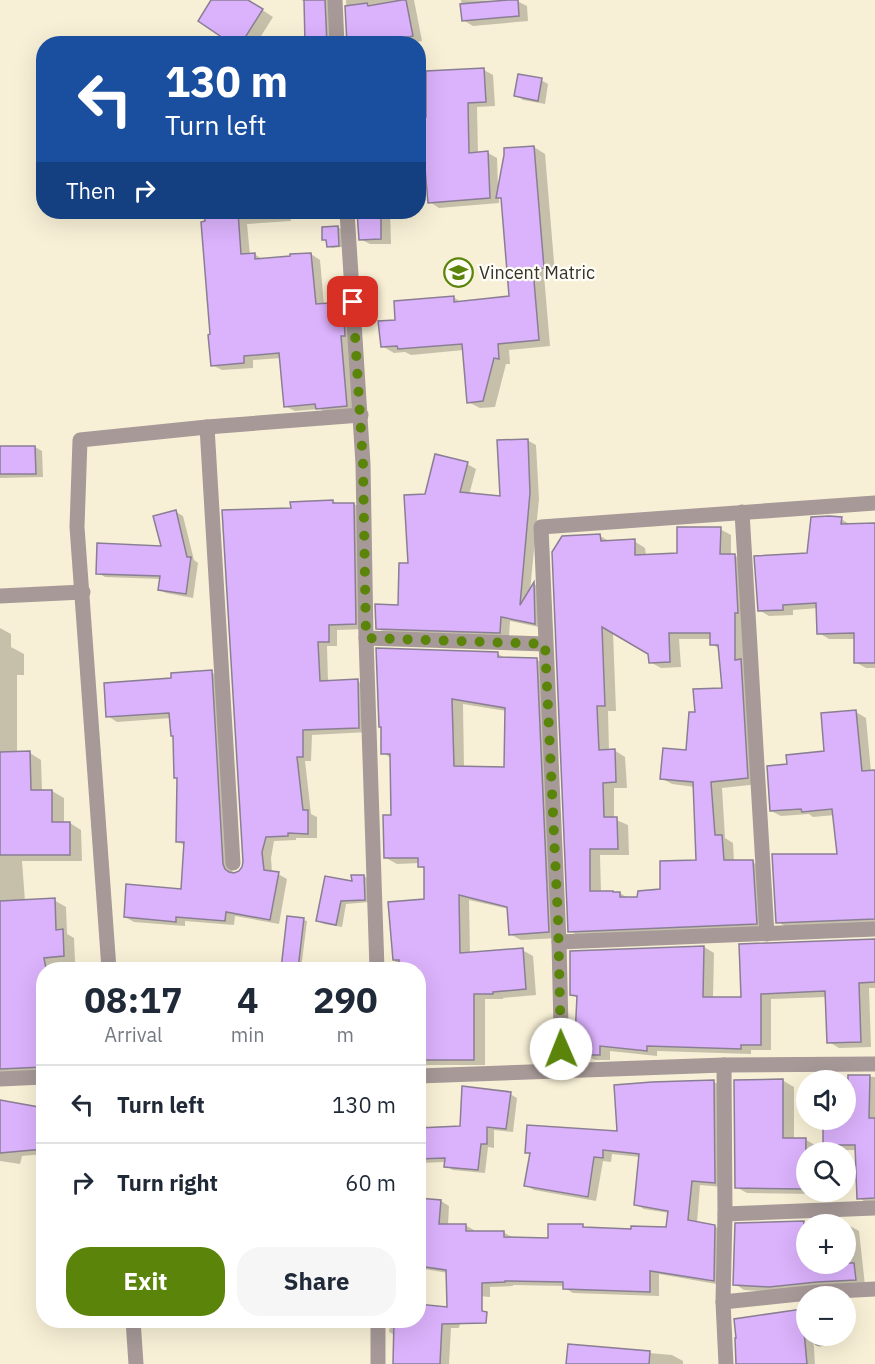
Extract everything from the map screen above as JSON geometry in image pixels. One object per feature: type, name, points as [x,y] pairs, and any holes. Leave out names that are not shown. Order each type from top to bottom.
[{"type":"street","points":[[335,0],[337,36]]},
{"type":"street","points":[[347,219],[363,464],[366,638],[377,962]]},
{"type":"street","points":[[109,962],[77,527],[80,440],[361,415]]},
{"type":"street","points":[[207,427],[233,863]]},
{"type":"street","points":[[562,1071],[559,942],[541,527],[875,503]]},
{"type":"street","points":[[742,512],[767,934]]},
{"type":"street","points":[[0,596],[83,592]]},
{"type":"street","points":[[366,638],[545,644]]},
{"type":"street","points":[[559,942],[875,929]]},
{"type":"street","points":[[426,1076],[724,1065],[875,1064]]},
{"type":"street","points":[[724,1065],[723,1302],[726,1364]]},
{"type":"street","points":[[0,1079],[36,1077]]},
{"type":"street","points":[[725,1214],[875,1208]]},
{"type":"street","points":[[856,1291],[875,1289]]},
{"type":"street","points":[[723,1302],[796,1296]]},
{"type":"street","points":[[134,1328],[136,1364]]},
{"type":"street","points":[[378,1328],[378,1364]]},
{"type":"building","points":[[211,0],[248,0],[263,9],[246,36],[220,36],[198,21]]},
{"type":"building","points":[[304,0],[325,0],[327,36],[305,36]]},
{"type":"building","points":[[406,0],[413,36],[347,36],[345,6],[367,3],[368,6]]},
{"type":"building","points":[[518,0],[519,16],[462,21],[460,4]]},
{"type":"building","points":[[484,68],[486,102],[468,103],[469,153],[488,151],[490,198],[428,203],[426,71]]},
{"type":"building","points":[[518,74],[542,78],[538,101],[514,96]]},
{"type":"building","points":[[534,146],[544,268],[533,269],[539,340],[498,344],[499,359],[494,358],[483,401],[467,403],[462,344],[398,349],[397,346],[381,347],[378,321],[395,320],[394,301],[454,296],[454,302],[509,296],[501,198],[496,198],[504,148]]},
{"type":"building","points":[[205,219],[238,219],[241,254],[255,253],[255,259],[311,253],[316,304],[343,302],[345,336],[341,336],[347,406],[316,409],[315,404],[284,407],[279,353],[244,356],[244,363],[211,366],[201,222]]},
{"type":"building","points":[[358,219],[381,219],[381,239],[359,240]]},
{"type":"building","points":[[338,226],[339,246],[327,247],[326,240],[322,240],[322,227]]},
{"type":"building","points":[[528,439],[530,493],[520,605],[534,582],[535,624],[501,617],[500,633],[376,629],[375,604],[398,605],[399,563],[408,563],[404,495],[425,494],[435,454],[468,462],[460,492],[500,496],[497,440]]},
{"type":"building","points":[[0,446],[35,446],[36,474],[0,474]]},
{"type":"building","points":[[333,500],[333,503],[354,503],[356,624],[329,625],[329,642],[318,642],[320,681],[358,679],[359,728],[303,730],[303,757],[297,757],[303,810],[308,810],[308,834],[288,833],[288,836],[266,837],[262,852],[264,870],[279,872],[270,920],[226,912],[225,921],[176,917],[176,922],[124,917],[126,884],[181,889],[184,842],[176,842],[177,778],[174,778],[173,736],[171,736],[169,713],[106,717],[104,683],[171,678],[171,673],[212,670],[223,864],[229,872],[239,871],[243,862],[222,510],[291,508],[290,502]]},
{"type":"building","points":[[176,510],[187,557],[191,557],[186,594],[158,590],[160,576],[96,574],[97,543],[161,546],[153,516]]},
{"type":"building","points":[[811,517],[842,517],[841,524],[875,523],[875,663],[854,663],[854,633],[817,634],[816,603],[783,605],[783,610],[758,611],[754,556],[807,553]]},
{"type":"building","points":[[677,527],[721,527],[720,554],[735,554],[738,613],[735,613],[735,660],[741,659],[748,778],[711,782],[715,835],[722,835],[724,860],[753,860],[757,924],[568,932],[552,552],[562,536],[600,534],[601,541],[635,539],[635,555],[677,553]],"holes":[[[602,627],[648,654],[649,663],[670,662],[669,633],[710,633],[710,645],[718,645],[722,688],[693,689],[695,712],[689,712],[686,750],[663,748],[660,779],[693,782],[696,860],[660,861],[660,889],[638,891],[637,897],[620,897],[620,892],[590,891],[590,849],[618,849],[617,817],[604,817],[603,783],[616,782],[615,749],[599,750],[597,706],[605,706]]]},
{"type":"building","points":[[376,648],[498,652],[498,657],[537,658],[549,932],[509,935],[507,907],[459,895],[460,953],[523,948],[526,989],[493,992],[493,994],[474,994],[474,1060],[426,1060],[426,962],[393,960],[388,902],[424,899],[424,867],[418,867],[418,858],[384,858],[383,815],[391,815],[390,754],[381,754],[381,727],[379,727]],"holes":[[[452,699],[505,708],[504,767],[454,766]]]},
{"type":"building","points":[[856,710],[862,771],[875,770],[875,919],[776,923],[772,854],[837,854],[832,809],[802,812],[801,809],[770,811],[767,766],[787,764],[786,755],[824,751],[821,713]]},
{"type":"building","points":[[30,751],[31,790],[52,790],[52,822],[70,822],[70,855],[0,855],[0,752]]},
{"type":"building","points":[[351,875],[364,875],[365,900],[341,901],[336,925],[316,921],[325,876],[352,881]]},
{"type":"building","points":[[55,898],[56,930],[63,929],[64,956],[44,958],[45,962],[36,962],[36,1067],[0,1069],[0,901]]},
{"type":"building","points":[[287,916],[304,918],[299,962],[282,962]]},
{"type":"building","points":[[875,939],[875,982],[859,983],[861,1042],[827,1043],[825,991],[761,994],[761,1045],[741,1045],[741,1049],[647,1046],[647,1051],[600,1046],[600,1055],[583,1055],[584,1036],[575,1036],[577,996],[570,995],[570,951],[704,946],[703,997],[741,997],[739,944]]},
{"type":"building","points":[[856,1075],[870,1075],[869,1118],[875,1118],[875,1198],[857,1199],[856,1142],[823,1142],[823,1130],[856,1130]]},
{"type":"building","points":[[783,1079],[783,1138],[806,1138],[806,1142],[796,1142],[796,1189],[735,1188],[734,1080]]},
{"type":"building","points":[[714,1080],[715,1183],[692,1181],[688,1220],[715,1225],[714,1281],[650,1271],[650,1292],[563,1289],[563,1282],[482,1283],[482,1311],[487,1312],[486,1323],[442,1324],[440,1364],[393,1364],[394,1328],[426,1328],[426,1305],[447,1307],[446,1270],[426,1267],[426,1199],[441,1200],[439,1224],[466,1224],[466,1231],[504,1231],[504,1237],[548,1238],[548,1224],[583,1224],[583,1227],[631,1229],[631,1226],[666,1227],[668,1211],[634,1205],[639,1154],[603,1150],[603,1158],[594,1157],[588,1197],[524,1186],[530,1153],[525,1153],[527,1125],[617,1131],[614,1085]]},
{"type":"building","points":[[462,1086],[511,1092],[506,1129],[487,1127],[487,1144],[481,1144],[478,1170],[444,1167],[445,1158],[426,1159],[426,1128],[460,1126]]},
{"type":"building","points":[[0,1100],[36,1107],[36,1150],[0,1153]]},
{"type":"building","points":[[796,1221],[796,1274],[855,1274],[856,1280],[769,1287],[733,1285],[735,1223]]},
{"type":"building","points":[[796,1310],[796,1346],[805,1346],[807,1364],[736,1364],[734,1319]]},
{"type":"building","points":[[568,1344],[650,1351],[649,1364],[566,1364]]},
{"type":"place","name":"Vincent Matric","points":[[458,272]]},
{"type":"route","points":[[353,302],[363,464],[366,638],[545,644],[558,919],[561,1049]]}]
